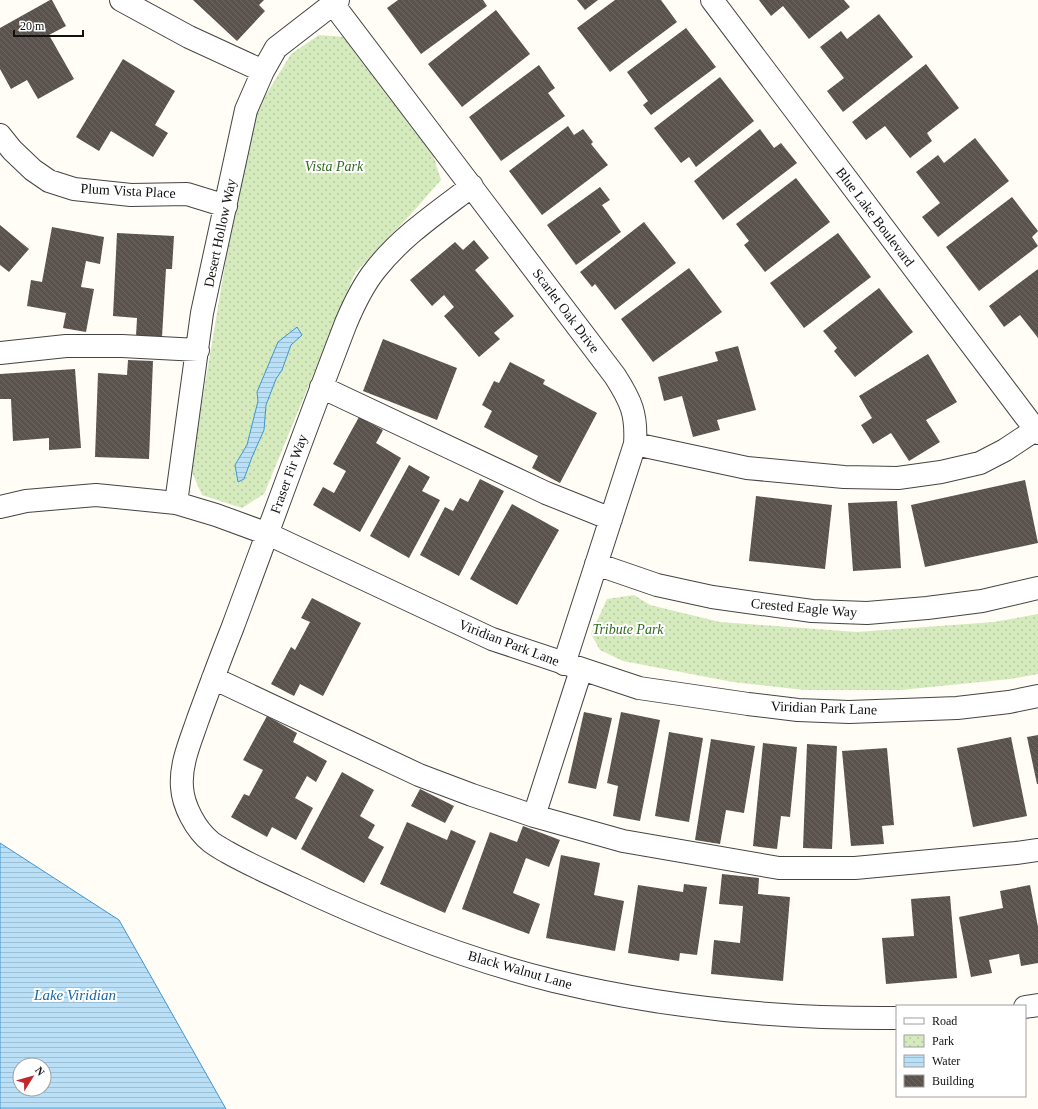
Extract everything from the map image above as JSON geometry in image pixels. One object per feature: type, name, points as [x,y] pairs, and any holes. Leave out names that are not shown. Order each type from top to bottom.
[{"type":"street","points":[[121,0],[189,37],[263,71]]},
{"type":"street","name":"Blue Lake Boulevard","points":[[712,0],[1037,431]]},
{"type":"street","name":"Desert Hollow Way","points":[[176,503],[202,313],[246,110],[263,71],[276,48],[335,2]]},
{"type":"street","name":"Scarlet Oak Drive","points":[[335,2],[615,376],[626,393],[633,411],[636,426],[635,444],[596,564],[573,667],[534,816]]},
{"type":"street","name":"Plum Vista Place","points":[[0,135],[12,150],[33,170],[49,181],[74,189],[131,195],[187,194],[226,206]]},
{"type":"street","name":"Fraser Fir Way","points":[[186,805],[182,787],[186,753],[268,534],[321,386],[346,323],[359,295],[375,270],[390,252],[407,236],[472,186]]},
{"type":"street","points":[[0,353],[66,346],[122,346],[198,350]]},
{"type":"street","points":[[321,386],[546,493],[611,519]]},
{"type":"street","points":[[635,444],[747,468],[844,477],[898,478],[941,472],[980,463],[1037,431]]},
{"type":"street","name":"Viridian Park Lane","points":[[0,507],[26,501],[96,495],[176,503],[216,515],[268,534],[492,640],[639,688],[695,697],[798,710],[848,712],[957,708],[1009,702],[1038,696]]},
{"type":"street","name":"Crested Eagle Way","points":[[596,564],[657,585],[691,593],[758,605],[812,612],[867,613],[927,608],[982,600],[1038,588]]},
{"type":"street","points":[[213,678],[419,775],[534,816],[623,841],[779,868],[855,868],[1016,854],[1038,850]]},
{"type":"street","name":"Black Walnut Lane","points":[[186,805],[200,830],[211,843],[239,858],[317,896],[370,919],[442,947],[513,969],[554,981],[605,992],[734,1011],[822,1017],[896,1018]]},
{"type":"street","points":[[1026,1007],[1038,1005]]},
{"type":"green space","name":"Vista Park","points":[[319,35],[345,37],[429,142],[441,180],[355,273],[264,494],[242,508],[202,495],[190,468],[192,471],[200,414],[241,170],[259,106],[291,54]]},
{"type":"green space","name":"Tribute Park","points":[[634,595],[650,605],[720,622],[857,632],[994,622],[1038,614],[1038,674],[1010,679],[901,690],[804,690],[733,682],[623,661],[600,650],[591,634],[607,599]]},
{"type":"water","points":[[297,327],[302,335],[291,345],[282,370],[276,379],[266,405],[264,430],[244,479],[238,482],[235,465],[247,445],[258,401],[257,392],[278,342]]},
{"type":"water","name":"Lake Viridian","points":[[0,843],[119,920],[226,1109],[0,1109]]},
{"type":"building","points":[[52,0],[66,26],[49,35],[74,79],[38,99],[27,80],[11,89],[0,69],[0,28]]},
{"type":"building","points":[[193,0],[264,0],[259,5],[265,11],[237,41]]},
{"type":"building","points":[[398,0],[483,0],[487,6],[421,54],[387,8]]},
{"type":"building","points":[[577,0],[598,0],[585,10]]},
{"type":"building","points":[[615,0],[661,0],[677,22],[610,72],[577,28]]},
{"type":"building","points":[[759,0],[844,0],[850,7],[809,39],[783,6],[771,16]]},
{"type":"building","points":[[496,10],[530,54],[462,107],[428,64]]},
{"type":"building","points":[[879,14],[913,57],[843,112],[827,91],[844,78],[820,47],[841,31],[847,39]]},
{"type":"building","points":[[686,28],[716,67],[651,115],[643,105],[648,101],[627,72]]},
{"type":"building","points":[[123,59],[175,91],[155,125],[168,133],[153,157],[111,131],[99,151],[76,137]]},
{"type":"building","points":[[926,64],[959,108],[927,133],[932,141],[910,158],[885,126],[866,140],[852,122]]},
{"type":"building","points":[[539,65],[555,88],[548,93],[565,116],[501,161],[469,117]]},
{"type":"building","points":[[720,77],[754,121],[696,167],[689,157],[681,163],[654,128]]},
{"type":"building","points":[[568,126],[574,135],[583,129],[593,142],[591,144],[608,165],[542,215],[509,171]]},
{"type":"building","points":[[760,129],[774,148],[781,143],[797,163],[723,220],[694,181]]},
{"type":"building","points":[[975,138],[1009,181],[938,237],[922,217],[940,203],[916,172],[938,155],[944,163]]},
{"type":"building","points":[[796,178],[830,222],[765,272],[744,245],[749,241],[736,224]]},
{"type":"building","points":[[600,187],[610,200],[602,205],[621,232],[576,265],[547,225]]},
{"type":"building","points":[[1012,197],[1038,231],[1032,237],[1038,246],[979,291],[946,247]]},
{"type":"building","points":[[644,222],[676,263],[615,310],[595,284],[592,287],[580,272]]},
{"type":"building","points":[[0,225],[29,249],[9,272],[0,265]]},
{"type":"building","points":[[52,227],[104,237],[100,264],[86,261],[81,287],[94,289],[86,332],[63,328],[66,313],[27,306],[31,280],[42,282]]},
{"type":"building","points":[[117,233],[174,236],[172,269],[166,269],[162,337],[136,336],[137,318],[113,316]]},
{"type":"building","points":[[838,233],[871,277],[804,328],[770,283]]},
{"type":"building","points":[[474,240],[489,258],[475,270],[514,316],[494,333],[500,339],[479,357],[444,316],[454,307],[444,295],[432,306],[410,280],[455,242],[463,250]]},
{"type":"building","points":[[689,268],[722,312],[653,362],[621,319]]},
{"type":"building","points":[[1038,269],[1038,338],[1020,315],[1004,327],[989,306]]},
{"type":"building","points":[[879,288],[913,332],[855,377],[834,351],[837,348],[823,331]]},
{"type":"building","points":[[383,339],[457,368],[437,420],[363,391]]},
{"type":"building","points":[[738,346],[756,410],[717,420],[720,430],[693,437],[682,396],[664,401],[658,377],[718,361],[715,352]]},
{"type":"building","points":[[928,354],[957,402],[926,420],[940,442],[909,461],[891,433],[873,444],[861,425],[872,418],[859,396]]},
{"type":"building","points":[[128,360],[153,361],[149,459],[95,457],[98,373],[127,375]]},
{"type":"building","points":[[510,362],[545,380],[543,384],[597,413],[560,483],[532,468],[538,456],[484,427],[492,411],[482,405],[494,381],[499,383]]},
{"type":"building","points":[[75,369],[81,448],[49,450],[49,438],[13,441],[11,399],[0,399],[0,374]]},
{"type":"building","points":[[359,417],[383,430],[376,443],[401,458],[360,532],[313,505],[323,487],[334,493],[346,471],[333,464]]},
{"type":"building","points":[[409,465],[430,477],[422,491],[440,500],[409,558],[370,536]]},
{"type":"building","points":[[480,479],[504,491],[459,576],[420,555],[445,507],[453,511],[460,498],[468,502]]},
{"type":"building","points":[[1025,480],[1038,543],[925,567],[911,505]]},
{"type":"building","points":[[756,496],[832,505],[825,569],[749,561]]},
{"type":"building","points":[[897,501],[901,568],[853,571],[848,503]]},
{"type":"building","points":[[512,504],[559,530],[517,605],[470,579]]},
{"type":"building","points":[[312,598],[361,623],[323,696],[300,684],[294,696],[271,684],[291,647],[295,650],[310,622],[301,618]]},
{"type":"building","points":[[584,712],[612,718],[596,789],[568,783]]},
{"type":"building","points":[[621,712],[660,720],[640,821],[613,816],[618,786],[607,783]]},
{"type":"building","points":[[267,716],[297,733],[293,742],[327,761],[316,782],[307,776],[295,798],[313,808],[296,840],[272,827],[267,837],[231,817],[244,794],[249,796],[263,770],[243,760]]},
{"type":"building","points":[[669,732],[703,738],[689,822],[655,816]]},
{"type":"building","points":[[1038,735],[1038,784],[1037,784],[1027,737]]},
{"type":"building","points":[[1011,737],[1027,816],[973,827],[957,748]]},
{"type":"building","points":[[711,739],[755,746],[744,813],[726,810],[720,844],[695,840]]},
{"type":"building","points":[[763,743],[797,747],[790,817],[781,816],[777,849],[753,846]]},
{"type":"building","points":[[807,744],[837,746],[832,849],[803,848]]},
{"type":"building","points":[[887,748],[894,825],[882,826],[884,844],[851,846],[842,751]]},
{"type":"building","points":[[342,772],[374,790],[360,816],[375,825],[368,838],[384,847],[364,883],[301,849]]},
{"type":"building","points":[[420,789],[454,806],[445,823],[411,806]]},
{"type":"building","points":[[407,822],[447,840],[451,830],[476,841],[445,913],[380,884]]},
{"type":"building","points":[[523,826],[560,840],[549,867],[526,858],[513,893],[540,904],[529,934],[462,909],[490,832],[517,842]]},
{"type":"building","points":[[561,855],[600,863],[594,895],[624,901],[615,951],[546,938]]},
{"type":"building","points":[[722,874],[759,878],[758,894],[790,897],[783,981],[711,974],[714,940],[740,943],[743,906],[719,904]]},
{"type":"building","points":[[684,884],[707,887],[697,955],[680,953],[679,961],[628,953],[638,885],[683,892]]},
{"type":"building","points":[[1030,885],[1038,927],[1038,963],[1021,966],[1019,954],[989,960],[992,973],[971,977],[959,917],[1003,908],[1000,891]]},
{"type":"building","points":[[950,896],[957,978],[886,984],[882,938],[914,936],[911,899]]}]
